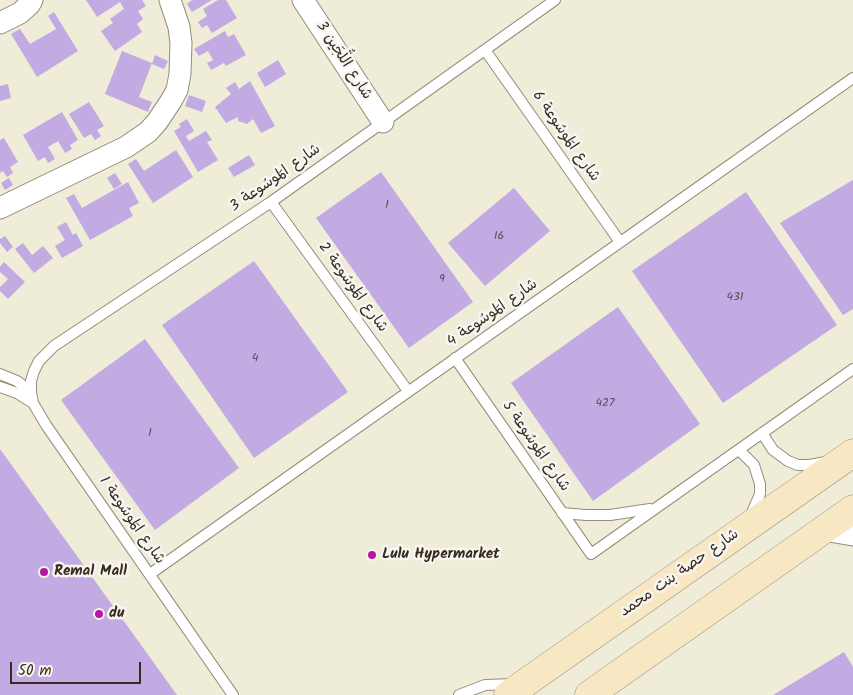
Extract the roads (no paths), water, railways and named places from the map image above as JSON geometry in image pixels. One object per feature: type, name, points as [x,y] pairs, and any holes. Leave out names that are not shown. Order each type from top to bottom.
[{"type":"main road","name":"شارع حصة بنت محمد","points":[[515,690],[851,455]]},
{"type":"main road","points":[[589,695],[853,509]]},
{"type":"street","points":[[0,23],[20,13],[32,0]]},
{"type":"street","points":[[0,208],[126,147],[148,132],[157,122],[172,101],[177,90],[180,74],[181,43],[179,27],[170,0]]},
{"type":"street","name":"شارع اللُّجَين 3","points":[[304,0],[383,122]]},
{"type":"street","points":[[823,530],[853,535]]},
{"type":"lane","name":"شارع المَوسُوعة 3","points":[[31,392],[31,381],[39,361],[54,346],[270,202],[555,0]]},
{"type":"lane","name":"شارع المَوسُوعة 6","points":[[485,50],[620,242]]},
{"type":"lane","name":"شارع المَوسُوعة 4","points":[[150,574],[853,78]]},
{"type":"lane","name":"شارع المَوسُوعة 2","points":[[270,202],[408,391]]},
{"type":"lane","name":"شارع المَوسُوعة 5","points":[[455,358],[590,554],[656,507]]},
{"type":"lane","points":[[562,513],[610,515],[656,507],[853,369]]},
{"type":"lane","points":[[0,374],[17,381],[31,392]]},
{"type":"lane","points":[[0,388],[17,393],[34,403]]},
{"type":"lane","name":"شارع المَوسُوعة 1","points":[[31,392],[34,403],[46,425],[233,695]]},
{"type":"lane","points":[[762,433],[767,442],[780,456],[798,464],[809,465],[851,455]]},
{"type":"lane","points":[[738,533],[756,505],[760,489],[758,474],[754,465],[739,450]]},
{"type":"lane","points":[[459,695],[485,685],[510,683],[515,690]]},
{"type":"place","name":"Lulu Hypermarket","points":[[372,555]]},
{"type":"place","name":"Remal Mall","points":[[44,572]]},
{"type":"place","name":"du","points":[[99,614]]}]
